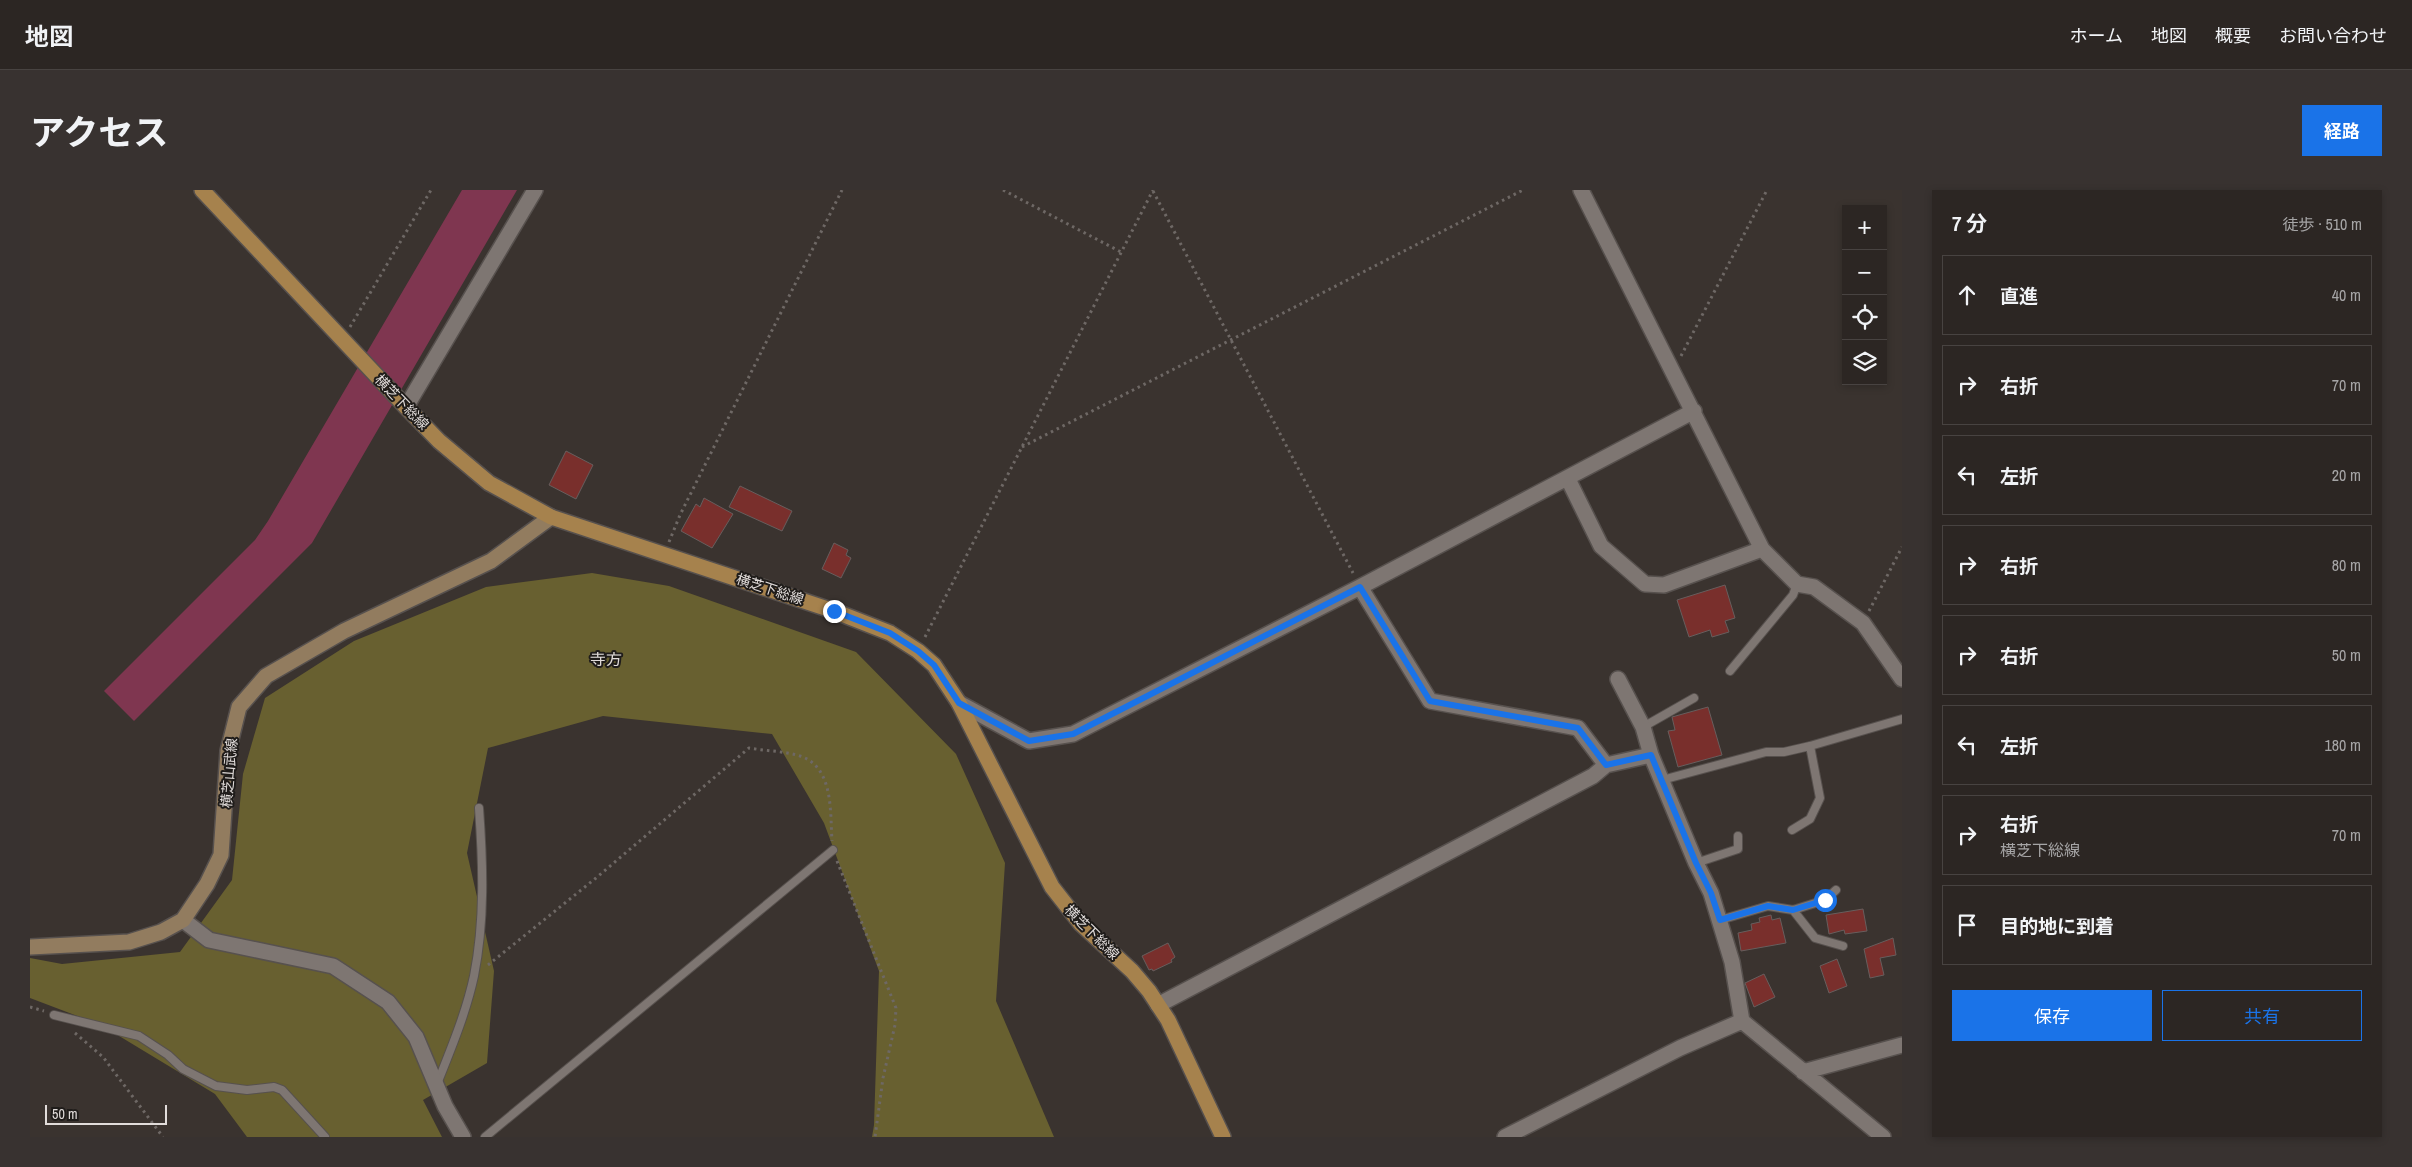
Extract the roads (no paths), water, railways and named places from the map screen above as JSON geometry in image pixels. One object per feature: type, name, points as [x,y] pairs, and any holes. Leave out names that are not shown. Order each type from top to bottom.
[{"type":"main road","name":"横芝下総線","points":[[202,190],[439,441],[489,483],[551,517],[834,611],[890,633],[918,651],[934,665],[959,703],[1052,887],[1081,924],[1132,971],[1158,1004],[1168,1020],[1223,1137]]},
{"type":"main road","name":"横芝山武線","points":[[30,947],[129,942],[162,932],[183,920],[207,884],[221,855],[228,751],[239,707],[266,676],[344,631],[491,561],[551,517]]},
{"type":"street","points":[[406,407],[535,190]]},
{"type":"street","points":[[1581,190],[1674,371],[1762,549],[1797,584],[1814,587],[1863,623],[1900,674]]},
{"type":"street","points":[[959,703],[1029,741],[1073,734],[1568,479],[1694,411]]},
{"type":"street","points":[[1568,479],[1601,546],[1645,584],[1664,585],[1762,549]]},
{"type":"street","points":[[1360,587],[1430,701],[1578,728],[1606,765]]},
{"type":"street","points":[[1618,679],[1643,727],[1651,755],[1696,863],[1711,893],[1732,962],[1742,1021],[1883,1137]]},
{"type":"street","points":[[1158,1004],[1593,776],[1606,765],[1651,755]]},
{"type":"street","points":[[183,920],[209,940],[333,966],[388,1002],[416,1037],[445,1106],[463,1137]]},
{"type":"street","points":[[1505,1137],[1680,1048],[1742,1021]]},
{"type":"street","points":[[1803,1072],[1902,1045]]},
{"type":"lane","points":[[1730,671],[1793,595],[1797,584]]},
{"type":"lane","points":[[1643,727],[1694,698]]},
{"type":"lane","points":[[1662,780],[1766,752],[1784,752],[1810,746],[1902,719]]},
{"type":"lane","points":[[1792,830],[1810,819],[1820,798],[1810,746]]},
{"type":"lane","points":[[436,1086],[456,1036],[474,976],[479,936],[482,882],[479,808]]},
{"type":"lane","points":[[1696,863],[1738,849],[1738,836]]},
{"type":"lane","points":[[485,1137],[833,850]]},
{"type":"lane","points":[[1720,920],[1768,906],[1793,910],[1825,900],[1836,890]]},
{"type":"lane","points":[[1793,910],[1815,938],[1844,946]]},
{"type":"lane","points":[[54,1015],[139,1036],[168,1055],[183,1069],[216,1086],[247,1090],[274,1087],[282,1090],[325,1137]]},
{"type":"district","name":"寺方","points":[[606,659]]}]
